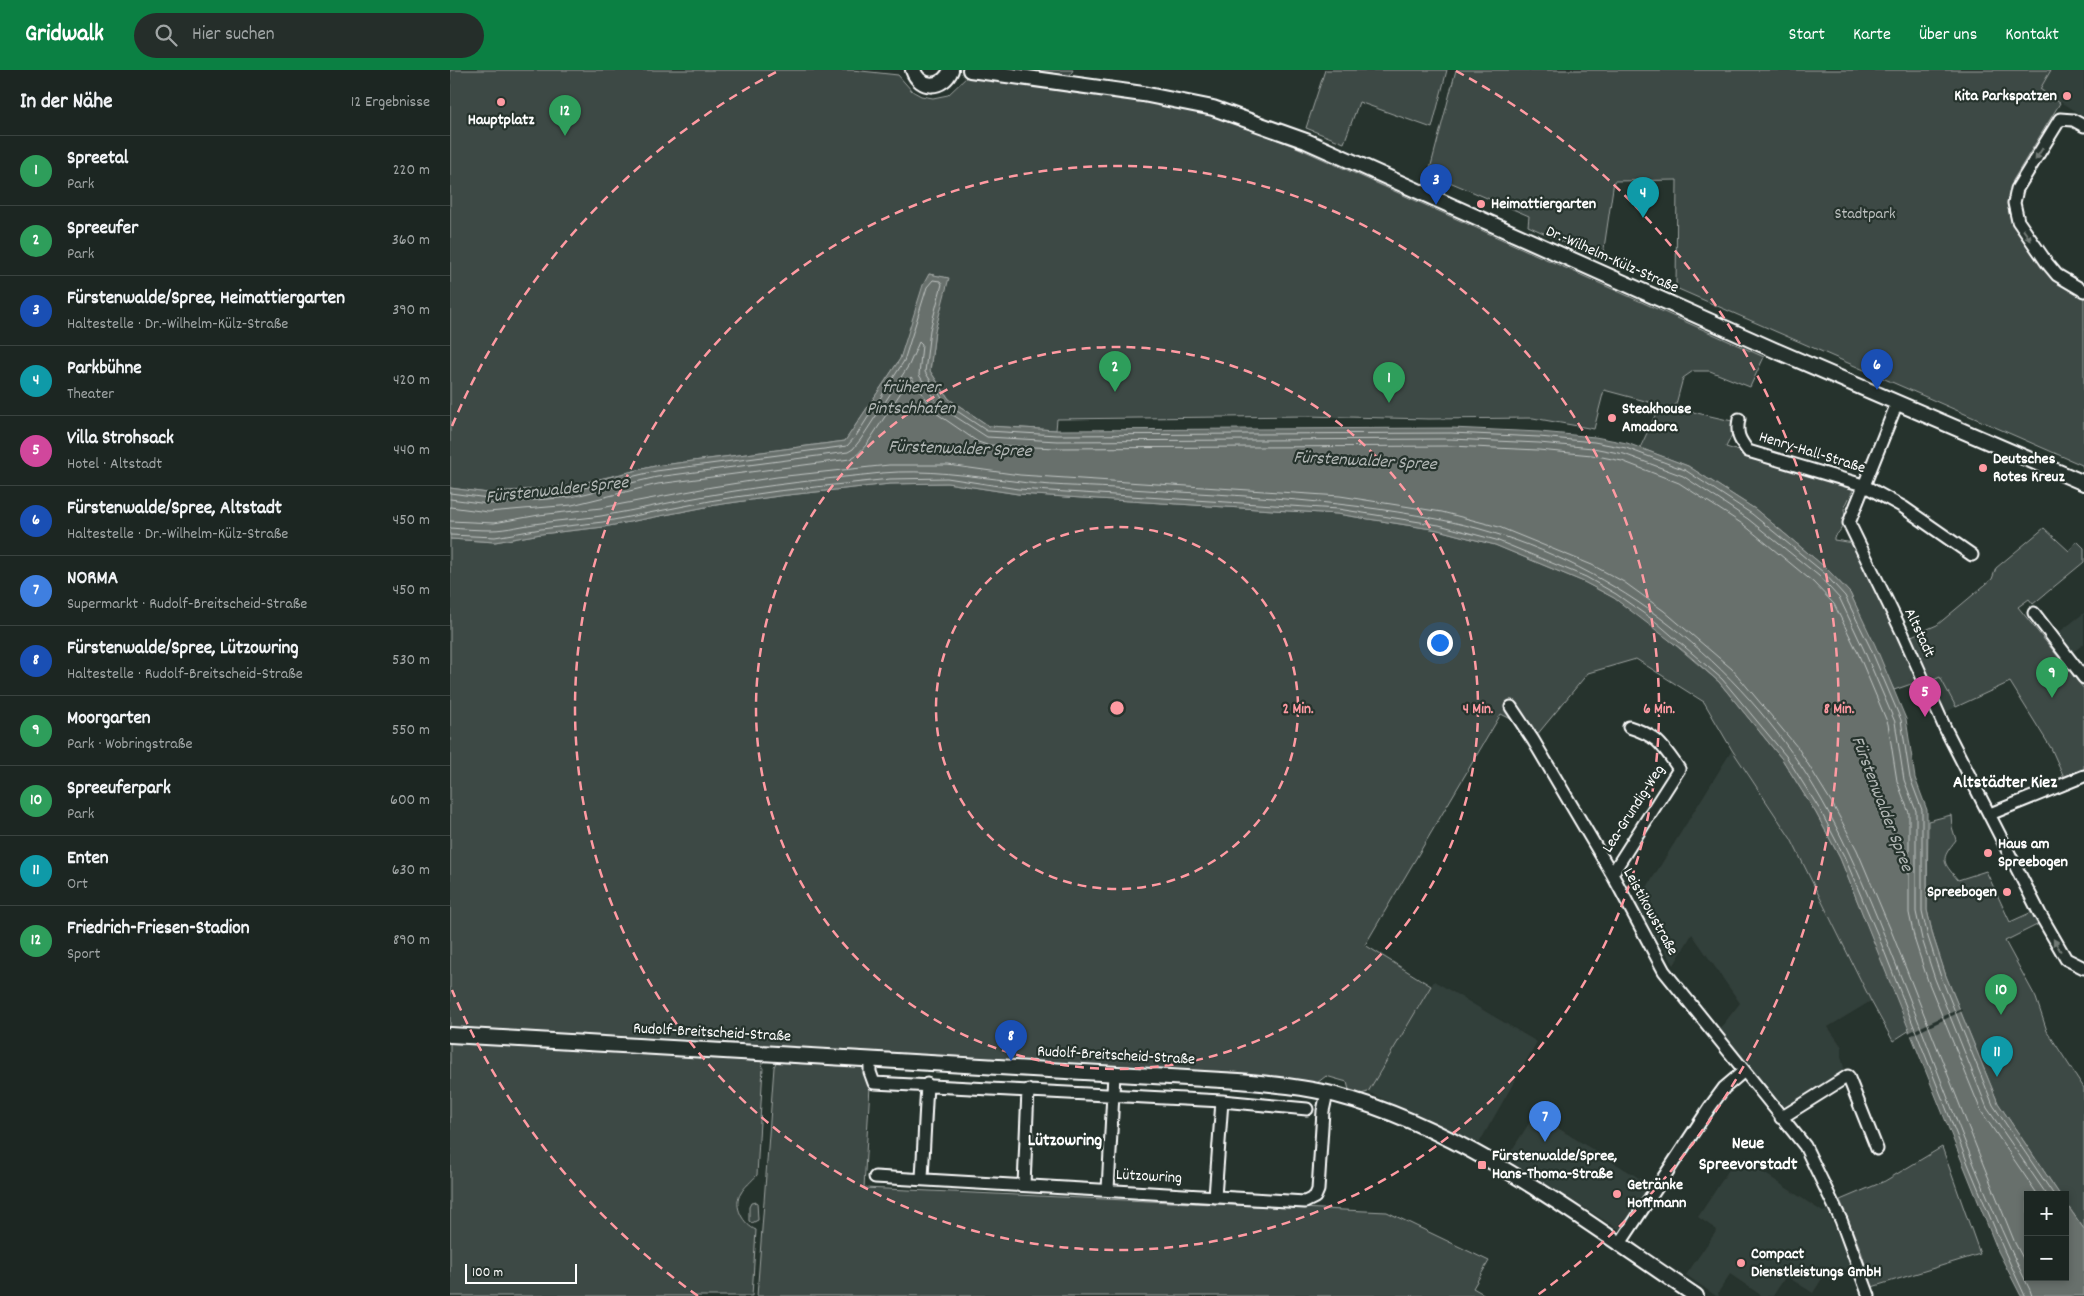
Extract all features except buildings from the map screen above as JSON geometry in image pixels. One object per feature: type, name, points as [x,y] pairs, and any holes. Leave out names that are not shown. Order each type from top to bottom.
[{"type":"main road","points":[[913,70],[919,80],[932,85],[944,81],[951,70]]},
{"type":"main road","name":"Dr.-Wilhelm-Külz-Straße","points":[[970,70],[1143,94],[1213,108],[1306,141],[1494,227],[2084,483]]},
{"type":"main road","name":"Rudolf-Breitscheid-Straße","points":[[450,1035],[1239,1080],[1277,1084],[1327,1093],[1382,1109],[1445,1137],[1562,1206],[1696,1296]]},
{"type":"street","points":[[2084,126],[2073,120],[2060,119],[2017,189],[2014,204],[2018,221],[2047,264],[2057,275],[2084,291]]},
{"type":"street","name":"Altstadt","points":[[1897,403],[1849,523],[1902,632],[1945,728],[2060,950],[2066,958],[2084,968]]},
{"type":"street","name":"Henry-Hall-Straße","points":[[1738,419],[1736,431],[1748,451],[1864,485],[1903,507],[1972,555]]},
{"type":"street","points":[[2034,613],[2084,678]]},
{"type":"street","name":"Leistikowstraße","points":[[1511,707],[1533,740],[1612,874],[1664,971],[1805,1146],[1842,1220],[1869,1296]]},
{"type":"street","name":"Lea-Grundig-Weg","points":[[1612,874],[1679,769],[1661,742],[1647,732],[1629,727]]},
{"type":"street","points":[[1990,814],[2084,776]]},
{"type":"street","points":[[870,1060],[870,1072],[874,1083],[927,1084],[1222,1101],[1307,1108]]},
{"type":"street","points":[[1619,1246],[1710,1106],[1724,1088],[1744,1071]]},
{"type":"street","points":[[1108,1190],[1114,1074]]},
{"type":"street","points":[[1781,1118],[1848,1076],[1877,1149]]},
{"type":"street","points":[[922,1178],[927,1084]]},
{"type":"street","points":[[1024,1185],[1028,1090]]},
{"type":"street","name":"Lützowring","points":[[875,1177],[922,1178],[1302,1202],[1315,1197],[1318,1190],[1323,1111],[1327,1093]]},
{"type":"street","points":[[1215,1197],[1222,1101]]},
{"type":"shaded area","name":"Kita Parkspatzen","points":[[2051,70],[2084,70],[2084,117],[2040,89]]},
{"type":"shaded area","points":[[2084,613],[2084,644],[2073,652],[2058,633]]},
{"type":"shaded area","points":[[1940,676],[1956,707],[1944,713],[1929,682]]},
{"type":"shaded area","points":[[1732,750],[1791,839],[1871,1001],[1828,1027],[1842,1047],[1841,1056],[1844,1068],[1842,1074],[1788,1107],[1778,1105],[1718,1031],[1740,1003],[1692,934],[1674,965],[1636,905]]},
{"type":"shaded area","points":[[1434,981],[1537,1042],[1478,1145],[1368,1092]]},
{"type":"shaded area","points":[[1535,1114],[1652,1186],[1626,1228],[1618,1229],[1506,1159]]},
{"type":"shaded area","points":[[1738,1156],[1823,1212],[1827,1210],[1852,1266],[1823,1277],[1813,1293],[1786,1276],[1773,1296],[1762,1296],[1730,1274],[1718,1293],[1719,1296],[1716,1296],[1686,1275],[1717,1230],[1698,1217]]},
{"type":"green space","points":[[450,70],[852,70],[898,75],[912,91],[921,96],[933,98],[948,95],[969,75],[1137,98],[1212,114],[1296,147],[1764,357],[1750,387],[1710,371],[1693,371],[1683,378],[1675,408],[1732,421],[1734,431],[1726,447],[1850,485],[1853,490],[1844,509],[1844,521],[1834,540],[1854,543],[1920,681],[1894,690],[1850,593],[1826,568],[1755,509],[1688,466],[1640,448],[1660,405],[1604,390],[1594,429],[1533,418],[1429,419],[1306,416],[1057,419],[1056,430],[989,426],[949,399],[930,371],[935,331],[948,278],[929,274],[900,359],[845,441],[655,466],[570,486],[488,493],[450,488]]},
{"type":"green space","points":[[1022,70],[1073,70],[1069,77]]},
{"type":"green space","points":[[1325,70],[1447,70],[1432,128],[1359,102],[1344,143],[1306,128]]},
{"type":"green space","name":"Stadtpark","points":[[1456,70],[2051,70],[2040,89],[2060,103],[2012,182],[2015,184],[2011,193],[2010,210],[2012,218],[2041,266],[2059,282],[2084,298],[2084,471],[2082,465],[1676,288],[1677,180],[1614,181],[1603,255],[1599,258],[1528,226],[1529,216],[1438,177],[1433,179],[1429,173]]},
{"type":"green space","points":[[947,483],[1018,494],[1337,514],[1438,530],[1495,545],[1584,582],[1614,598],[1653,626],[1719,682],[1782,759],[1816,813],[1840,858],[1910,1030],[1893,1041],[1871,1001],[1791,839],[1732,750],[1704,702],[1636,659],[1588,673],[1536,736],[1517,709],[1513,720],[1501,714],[1365,945],[1431,986],[1368,1092],[1361,1094],[1349,1090],[1347,1082],[1326,1076],[1317,1083],[1094,1066],[450,1027],[450,539],[495,542],[541,534],[604,527],[716,505],[779,496],[890,484]]},
{"type":"green space","points":[[2044,528],[2069,551],[2077,541],[2084,548],[2084,562],[2033,604],[2029,599],[2018,607],[2084,689],[2084,769],[2064,777],[2051,748],[2010,682],[1956,707],[1940,677],[1929,682],[1909,637],[1937,625],[1992,579],[1996,568]]},
{"type":"green space","points":[[1951,815],[1956,840],[1947,852],[1945,860],[1958,880],[1986,871],[2010,922],[2032,912],[2041,923],[2005,941],[2036,998],[2047,1031],[2084,1088],[2084,1229],[2069,1208],[2069,1191],[2057,1191],[1998,1103],[1946,976],[1927,910],[1928,821]]},
{"type":"green space","points":[[450,1040],[760,1058],[763,1067],[757,1175],[742,1191],[738,1204],[744,1220],[756,1230],[752,1296],[450,1296]]},
{"type":"green space","points":[[777,1060],[863,1065],[870,1086],[864,1188],[1387,1212],[1489,1261],[1473,1288],[1487,1296],[757,1296],[774,1067]]},
{"type":"green space","points":[[1942,1147],[1980,1254],[1872,1287],[1861,1251],[1840,1200],[1885,1181]]},
{"type":"green space","points":[[757,1202],[758,1220],[752,1223],[749,1221],[749,1207],[751,1203]]},
{"type":"water","points":[[929,274],[949,278],[935,331],[930,371],[949,399],[989,426],[1056,430],[1451,428],[1540,432],[1595,437],[1627,443],[1688,466],[1755,509],[1826,568],[1850,593],[1875,645],[1906,719],[1915,778],[1927,810],[1927,910],[1946,976],[1998,1103],[2057,1191],[2024,1191],[2024,1281],[2069,1281],[2069,1208],[2084,1229],[2084,1296],[2021,1296],[1998,1251],[1840,858],[1816,813],[1782,759],[1719,682],[1685,652],[1614,598],[1584,582],[1495,545],[1438,530],[1337,514],[1018,494],[947,483],[890,484],[779,496],[716,505],[604,527],[541,534],[495,542],[450,539],[450,488],[488,493],[570,486],[655,466],[845,441],[900,359],[923,285]]},
{"type":"pier","points":[[1961,1008],[1962,1011],[1910,1036],[1910,1032]]},
{"type":"place","name":"Kita Parkspatzen","points":[[2067,96]]},
{"type":"place","name":"Hauptplatz","points":[[501,102]]},
{"type":"place","name":"Friedrich-Friesen-Stadion","points":[[565,136]]},
{"type":"place","name":"Heimattiergarten","points":[[1481,204]]},
{"type":"place","name":"Fürstenwalde/Spree, Heimattiergarten","points":[[1436,205]]},
{"type":"place","name":"Parkbühne","points":[[1643,218]]},
{"type":"place","name":"Fürstenwalde/Spree, Altstadt","points":[[1877,390]]},
{"type":"place","name":"Spreeufer","points":[[1115,392]]},
{"type":"place","name":"Spreetal","points":[[1389,403]]},
{"type":"place","name":"Steakhouse Amadora","points":[[1612,418]]},
{"type":"place","name":"Deutsches Rotes Kreuz","points":[[1983,468]]},
{"type":"place","name":"Moorgarten","points":[[2052,698]]},
{"type":"place","name":"Villa Strohsack","points":[[1925,717]]},
{"type":"place","name":"Haus am Spreebogen","points":[[1988,853]]},
{"type":"place","name":"Spreebogen","points":[[2007,892]]},
{"type":"place","name":"Spreeuferpark","points":[[2001,1015]]},
{"type":"place","name":"Fürstenwalde/Spree, Lützowring","points":[[1011,1061]]},
{"type":"place","name":"Enten","points":[[1997,1077]]},
{"type":"place","name":"NORMA","points":[[1545,1142]]},
{"type":"place","name":"Fürstenwalde/Spree, Hans-Thoma-Straße","points":[[1482,1165]]},
{"type":"place","name":"Getränke Hoffmann","points":[[1617,1194]]},
{"type":"place","name":"Compact Dienstleistungs GmbH","points":[[1741,1263]]},
{"type":"district","name":"Altstädter Kiez","points":[[2005,783]]},
{"type":"district","name":"Lützowring","points":[[1065,1141]]},
{"type":"district","name":"Neue Spreevorstadt","points":[[1748,1154]]},
{"type":"water label","name":"früherer Pintschhafen","points":[[911,398]]},
{"type":"water label","name":"Fürstenwalder Spree","points":[[960,450]]},
{"type":"water label","name":"Fürstenwalder Spree","points":[[1365,462]]},
{"type":"water label","name":"Fürstenwalder Spree","points":[[557,491]]},
{"type":"water label","name":"Fürstenwalder Spree","points":[[1881,804]]}]
